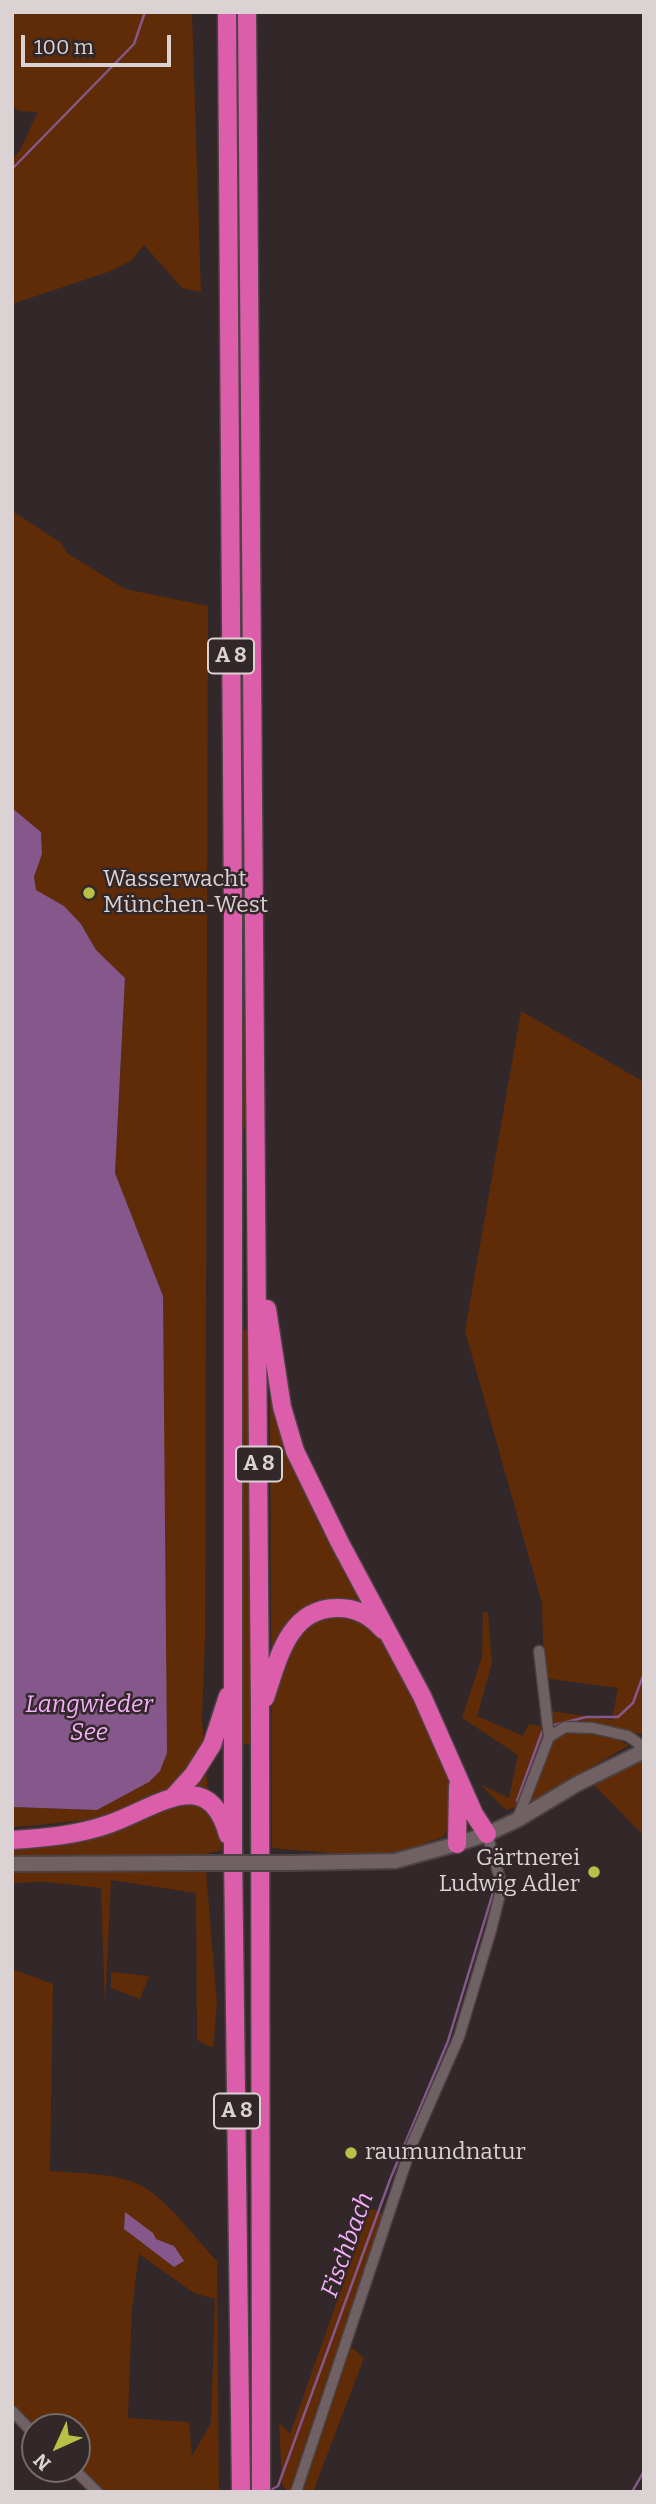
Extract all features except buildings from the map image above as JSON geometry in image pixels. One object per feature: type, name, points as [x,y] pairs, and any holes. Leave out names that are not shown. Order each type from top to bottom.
[{"type":"highway","name":"A 8","points":[[227,12],[233,901],[233,1852],[241,2492]]},
{"type":"highway","name":"A 8","points":[[247,12],[260,1713],[261,2490]]},
{"type":"highway","points":[[257,1216],[265,1238],[268,1314],[282,1407],[295,1451],[324,1512],[422,1696],[474,1814],[487,1834]]},
{"type":"highway","points":[[260,1713],[284,1643],[293,1629],[307,1616],[326,1608],[348,1608],[367,1615],[390,1637]]},
{"type":"highway","points":[[174,1796],[193,1775],[212,1745],[234,1679]]},
{"type":"highway","points":[[457,1844],[458,1779]]},
{"type":"highway","points":[[12,1840],[46,1838],[92,1829],[174,1796],[187,1794],[209,1800],[219,1809],[233,1852]]},
{"type":"street","points":[[517,1820],[549,1737],[539,1651]]},
{"type":"street","points":[[12,1864],[396,1861],[487,1834],[517,1820],[577,1784],[644,1751],[628,1736],[593,1728],[565,1727],[549,1737]]},
{"type":"street","points":[[296,2492],[412,2144],[458,2037],[491,1930],[502,1886],[487,1834]]},
{"type":"shaded area","points":[[12,12],[192,12],[201,292],[182,288],[144,245],[132,260],[108,272],[12,304],[12,160],[20,150],[38,112],[19,111],[12,106]]},
{"type":"shaded area","points":[[233,12],[238,12],[248,1127],[240,1128]]},
{"type":"shaded area","points":[[12,511],[60,542],[67,553],[125,589],[208,606],[205,1638],[202,1718],[209,1809],[221,1831],[222,1850],[183,1859],[12,1859],[12,1844],[98,1834],[139,1821],[108,1819],[12,1827],[12,1807],[97,1810],[149,1782],[163,1296],[115,1173],[125,978],[96,950],[81,924],[58,904],[35,890],[34,877],[42,854],[41,832],[12,808]]},
{"type":"shaded area","points":[[521,1011],[644,1082],[644,1734],[565,1726],[545,1737],[520,1806],[506,1810],[481,1785],[509,1798],[518,1755],[462,1718],[482,1657],[483,1612],[488,1612],[492,1663],[477,1716],[523,1736],[529,1724],[543,1727],[544,1710],[612,1720],[618,1688],[544,1678],[542,1603],[465,1331]]},
{"type":"shaded area","points":[[238,1329],[250,1330],[252,1744],[239,1745]]},
{"type":"shaded area","points":[[270,1370],[287,1439],[443,1747],[450,1776],[452,1820],[444,1836],[400,1853],[367,1856],[272,1848]]},
{"type":"shaded area","points":[[572,1732],[614,1738],[629,1745],[529,1804],[552,1739]]},
{"type":"shaded area","points":[[644,1756],[644,1836],[593,1784]]},
{"type":"shaded area","points":[[12,1868],[206,1871],[217,2004],[213,2048],[197,2040],[196,1893],[111,1880],[105,2007],[101,1888],[46,1882],[12,1883]]},
{"type":"shaded area","points":[[12,1969],[53,1984],[50,2171],[111,2176],[142,2186],[166,2204],[217,2261],[219,2492],[100,2492],[91,2483],[91,2413],[21,2413],[21,2416],[12,2406]],"holes":[[[125,2213],[156,2239],[174,2246],[174,2267],[124,2229]],[[139,2254],[194,2293],[215,2299],[211,2423],[192,2456],[189,2422],[128,2418],[132,2308]]]},
{"type":"shaded area","points":[[111,1972],[149,1976],[140,1999],[111,1988]]},
{"type":"shaded area","points":[[370,2208],[384,2214],[342,2339],[364,2358],[313,2492],[288,2492],[282,2485],[279,2422],[290,2434]]},
{"type":"water","name":"Langwieder See","points":[[12,808],[41,832],[42,854],[34,877],[36,890],[64,906],[81,924],[96,950],[125,978],[115,1173],[163,1296],[167,1753],[160,1771],[149,1782],[97,1810],[12,1807]]},
{"type":"water","points":[[125,2212],[153,2233],[156,2239],[174,2246],[184,2261],[174,2267],[124,2229]]},
{"type":"waterway","points":[[12,169],[134,44],[145,12]]},
{"type":"waterway","points":[[554,1725],[586,1717],[618,1717],[633,1703],[644,1673]]},
{"type":"waterway","points":[[517,1801],[542,1732]]},
{"type":"waterway","name":"Fischbach","points":[[267,2492],[278,2486],[391,2177],[448,2041],[495,1886]]},
{"type":"waterway","points":[[632,2492],[644,2471]]},
{"type":"place","name":"Wasserwacht München-West","points":[[89,893]]},
{"type":"place","name":"Gärtnerei Ludwig Adler","points":[[594,1872]]},
{"type":"place","name":"raumundnatur","points":[[351,2153]]}]
